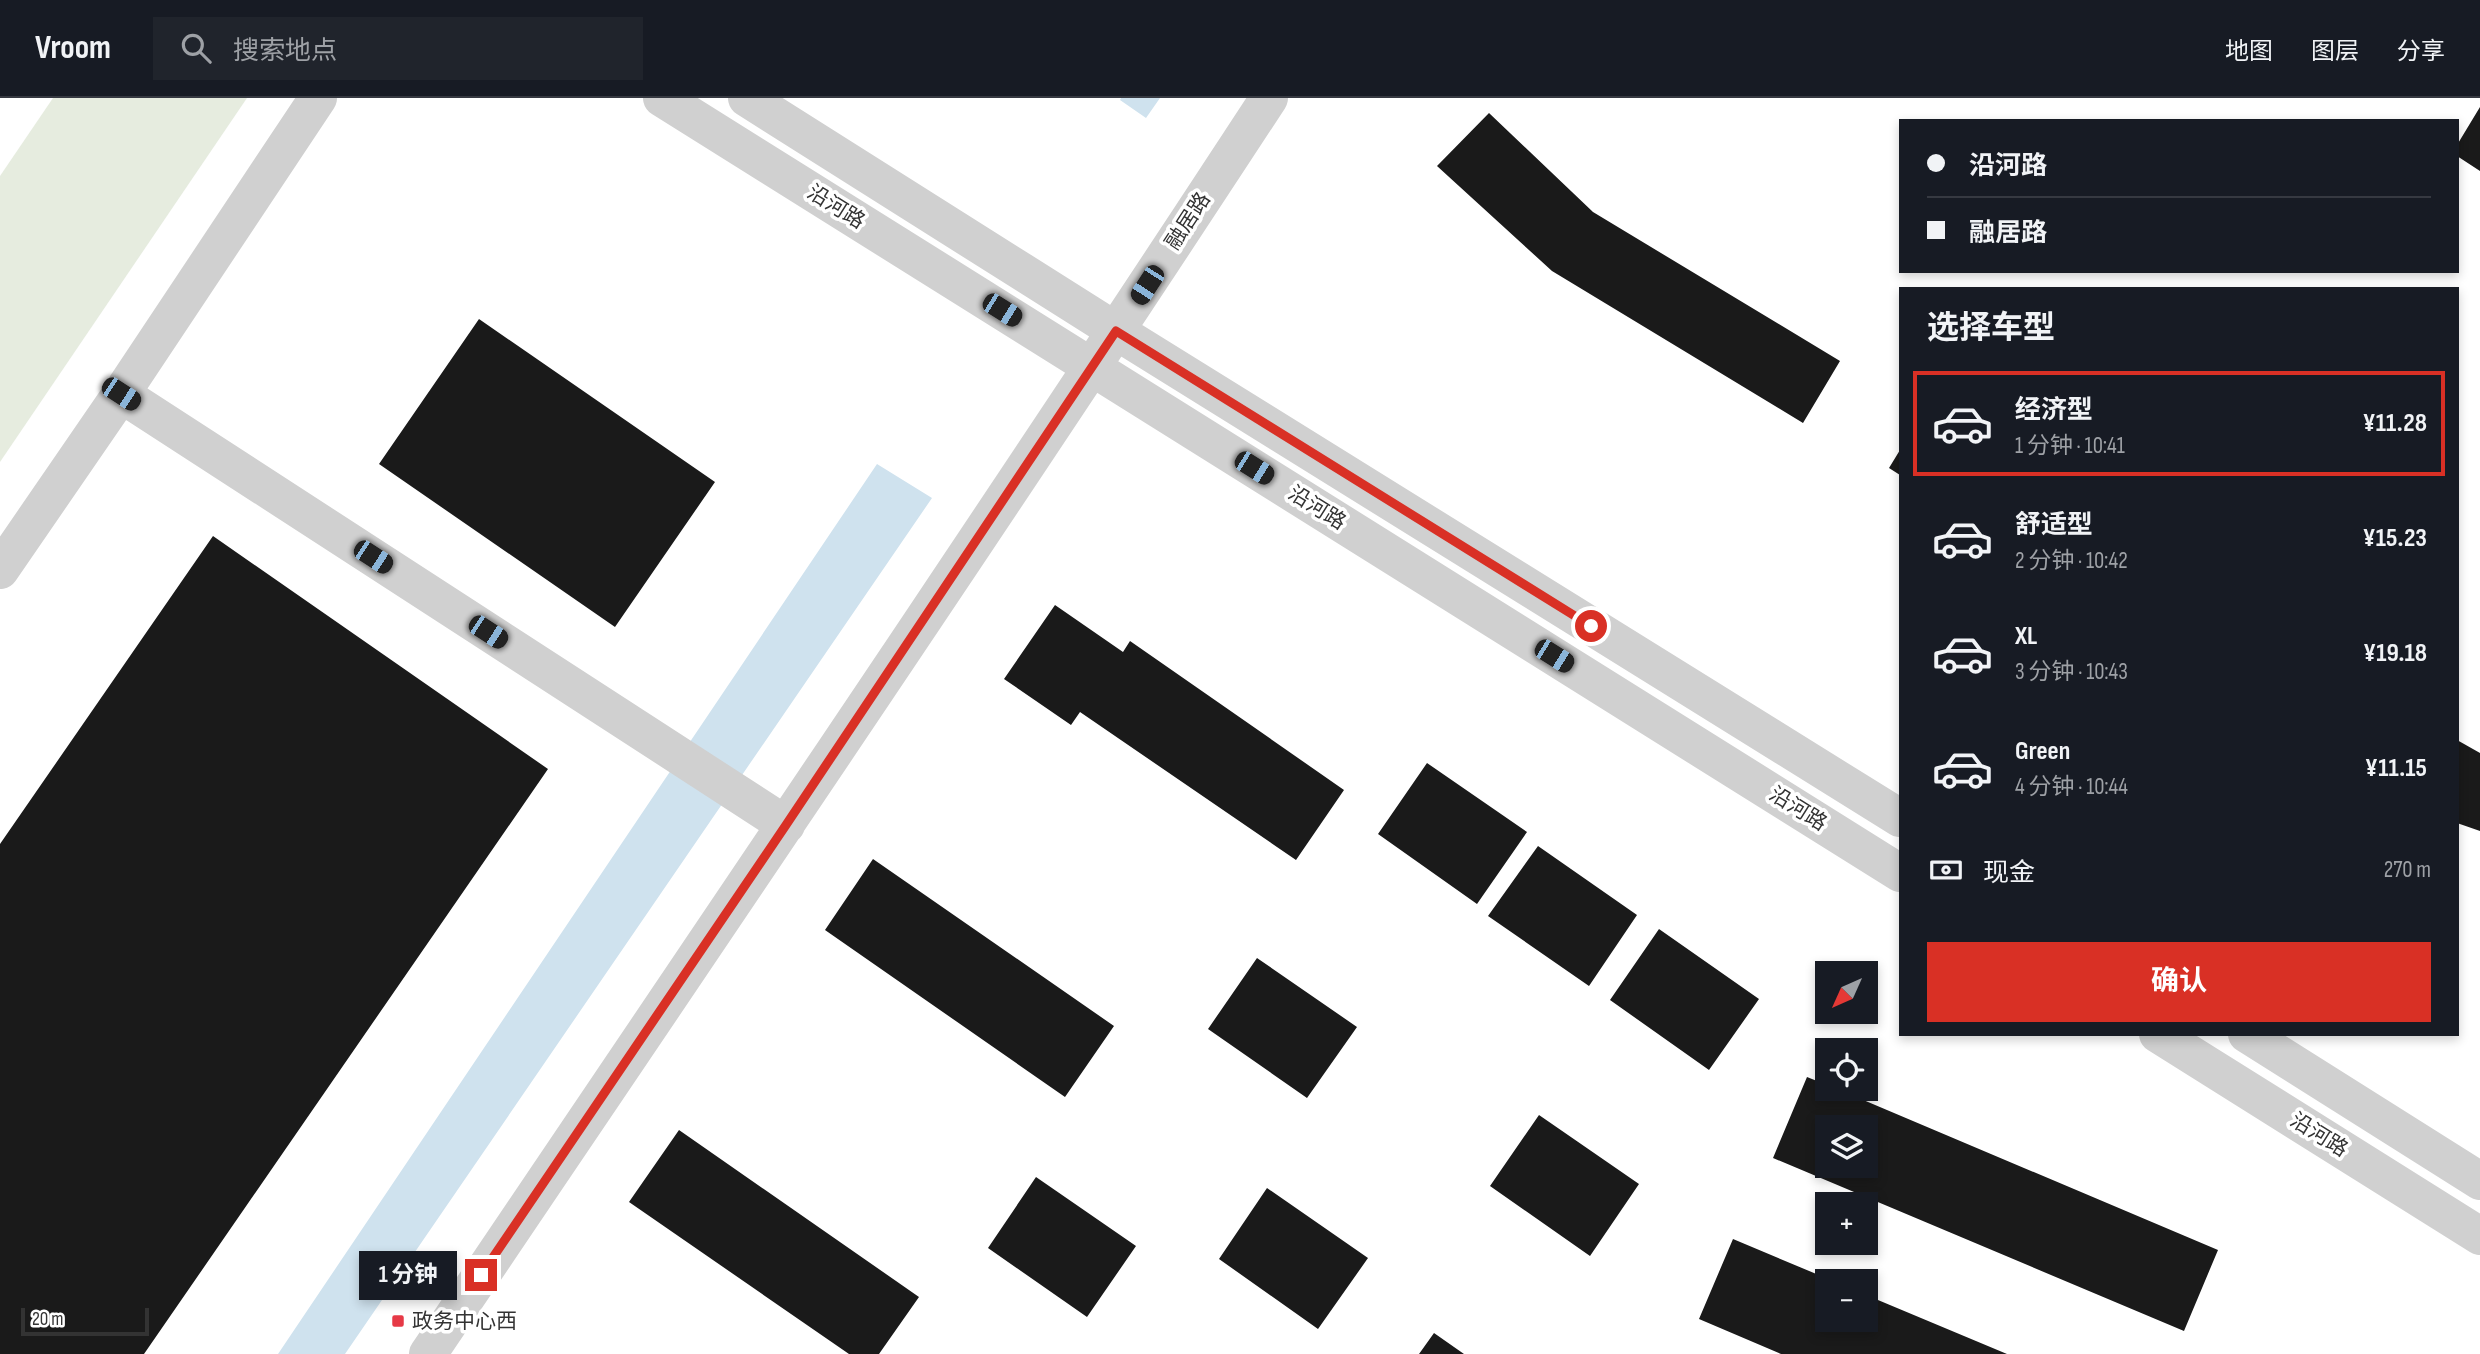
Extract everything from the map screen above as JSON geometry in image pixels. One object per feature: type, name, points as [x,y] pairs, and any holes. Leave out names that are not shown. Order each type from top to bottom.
[{"type":"street","points":[[0,570],[318,98]]},
{"type":"street","name":"沿河路","points":[[662,98],[1899,872]]},
{"type":"street","points":[[747,98],[1116,331],[1899,817]]},
{"type":"street","name":"融居路","points":[[428,1354],[786,825],[1269,98]]},
{"type":"street","points":[[121,394],[786,825]]},
{"type":"street","name":"沿河路","points":[[2161,1036],[2480,1236]]},
{"type":"street","points":[[2251,1036],[2480,1181]]},
{"type":"shaded area","points":[[53,98],[247,98],[0,462],[0,176]]},
{"type":"water","points":[[1160,98],[1146,118],[1120,100]]},
{"type":"water","points":[[877,464],[932,498],[345,1354],[278,1354]]},
{"type":"building","points":[[2480,107],[2480,171],[2459,157],[2459,142]]},
{"type":"building","points":[[1489,113],[1593,212],[1840,361],[1803,423],[1552,271],[1437,166]]},
{"type":"building","points":[[479,319],[715,482],[615,627],[379,464]]},
{"type":"building","points":[[1899,452],[1899,474],[1889,468]]},
{"type":"building","points":[[213,536],[548,769],[144,1354],[0,1354],[0,844]]},
{"type":"building","points":[[1055,605],[1123,652],[1130,641],[1344,790],[1296,860],[1080,712],[1071,725],[1004,679]]},
{"type":"building","points":[[2459,741],[2480,753],[2480,831],[2459,824]]},
{"type":"building","points":[[1427,763],[1527,832],[1477,904],[1378,834]]},
{"type":"building","points":[[1538,846],[1637,915],[1589,986],[1488,916]]},
{"type":"building","points":[[873,859],[1114,1026],[1065,1097],[825,930]]},
{"type":"building","points":[[1659,929],[1759,999],[1709,1070],[1610,1000]]},
{"type":"building","points":[[1257,958],[1357,1027],[1307,1098],[1208,1029]]},
{"type":"building","points":[[1807,1077],[1815,1080],[1815,1101],[1866,1101],[2218,1250],[2184,1331],[1878,1202],[1878,1192],[1854,1192],[1821,1178],[1878,1178],[1878,1115],[1815,1115],[1815,1176],[1773,1158]]},
{"type":"building","points":[[1539,1115],[1639,1184],[1590,1256],[1490,1186]]},
{"type":"building","points":[[679,1130],[919,1297],[879,1354],[849,1354],[629,1202]]},
{"type":"building","points":[[1036,1177],[1136,1246],[1087,1317],[988,1248]]},
{"type":"building","points":[[1267,1188],[1368,1258],[1318,1329],[1219,1259]]},
{"type":"building","points":[[1733,1239],[1815,1273],[1815,1332],[1878,1332],[1878,1300],[2007,1354],[1781,1354],[1699,1319]]},
{"type":"building","points":[[1434,1333],[1464,1354],[1419,1354]]},
{"type":"place","name":"政务中心西","points":[[398,1321]]},
{"type":"route","points":[[481,1275],[1116,331],[1591,626]]}]
